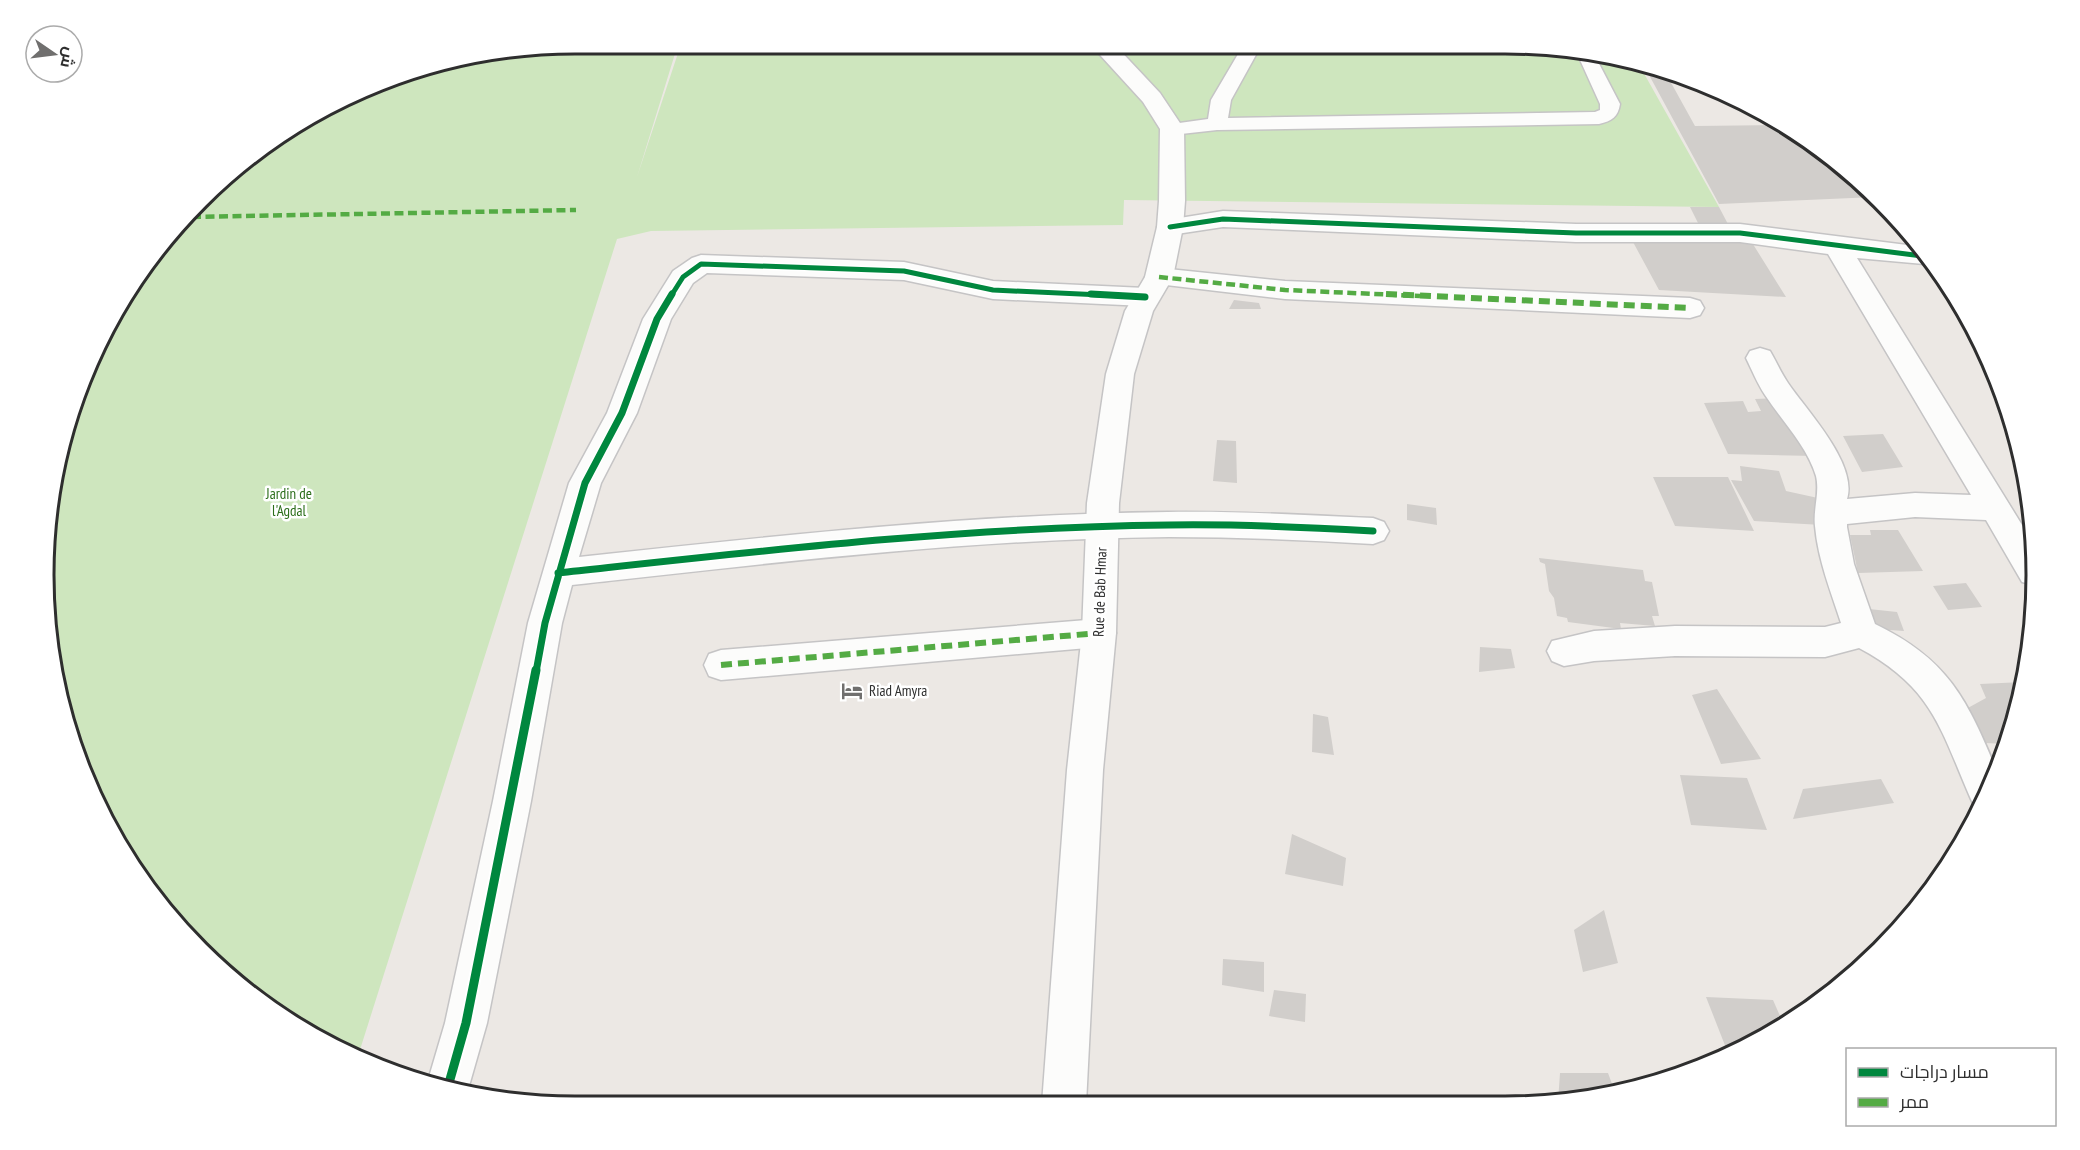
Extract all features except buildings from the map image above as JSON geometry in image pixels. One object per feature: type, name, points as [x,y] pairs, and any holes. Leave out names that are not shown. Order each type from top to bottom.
[{"type":"street","points":[[1110,54],[1152,98],[1172,129]]},
{"type":"street","name":"Rue de Bab Hmar","points":[[1064,1096],[1084,770],[1099,633],[1102,525],[1120,374],[1139,311],[1152,287],[1170,227],[1172,129]]},
{"type":"street","points":[[1170,227],[1223,219],[1576,233],[1740,233],[1916,256]]},
{"type":"street","points":[[1837,247],[2025,558]]},
{"type":"street","points":[[450,1080],[466,1023],[512,801],[545,623],[585,483],[622,413],[657,319],[683,276],[690,274],[701,264],[903,271],[993,290],[1152,287],[1309,291],[1690,308]]},
{"type":"street","points":[[1760,358],[1774,386],[1821,451],[1834,491],[1830,504],[1838,564],[1861,633]]},
{"type":"street","points":[[1831,513],[1915,506],[1996,508]]},
{"type":"street","points":[[558,573],[846,543],[1102,525],[1299,525],[1373,531]]},
{"type":"street","points":[[721,665],[1099,633]]},
{"type":"street","points":[[1564,651],[1594,646],[1675,641],[1825,642],[1861,633],[1892,648],[1921,671],[1948,708],[1982,782]]},
{"type":"lane","points":[[1217,124],[1221,100],[1248,54]]},
{"type":"lane","points":[[1172,129],[1217,124],[1599,118],[1609,113],[1610,104],[1588,61]]},
{"type":"green space","name":"Jardin de l'Agdal","points":[[675,54],[637,177],[678,54],[1539,55],[1573,58],[1644,73],[1719,207],[1124,200],[1123,225],[651,231],[617,239],[360,1049],[314,1026],[231,967],[183,919],[142,864],[108,805],[82,742],[64,677],[55,609],[55,541],[64,473],[72,440],[94,376],[124,314],[183,231],[231,183],[314,124],[376,94],[440,72],[473,64],[541,55]]},
{"type":"marked path","points":[[197,217],[576,210]]},
{"type":"marked path","points":[[1159,277],[1285,290],[1690,308]]},
{"type":"marked path","points":[[721,665],[1099,633]]},
{"type":"cycle path","points":[[1170,227],[1223,219],[1576,233],[1740,233],[1916,256]]},
{"type":"cycle path","points":[[450,1080],[466,1023],[512,801],[545,623],[564,552],[585,483],[622,413],[657,319],[683,277],[701,264],[904,271],[993,290],[1145,297]]},
{"type":"cycle path","points":[[558,573],[863,541],[1067,527],[1271,526],[1373,531]]},
{"type":"place","name":"Riad Amyra","points":[[852,691]]}]
